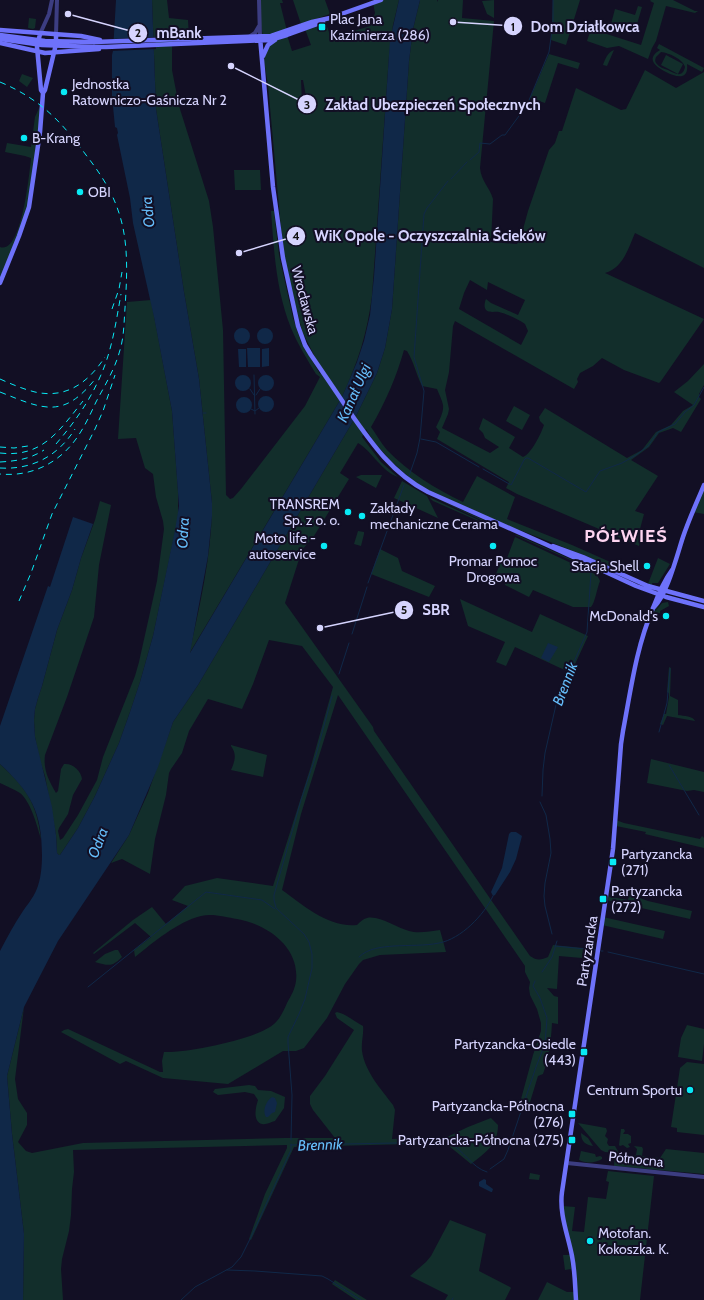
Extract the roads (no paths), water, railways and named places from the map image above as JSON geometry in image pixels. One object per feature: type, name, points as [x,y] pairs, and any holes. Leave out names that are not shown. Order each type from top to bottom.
[{"type":"main road","points":[[0,43],[45,53],[106,45],[171,40],[188,42],[243,41],[276,35],[381,0]]},
{"type":"main road","points":[[262,57],[268,45],[279,38],[318,24],[330,18]]},
{"type":"main road","points":[[0,30],[87,37],[106,45]]},
{"type":"main road","points":[[40,34],[38,51],[41,90],[43,93]]},
{"type":"main road","points":[[0,35],[97,46]]},
{"type":"main road","points":[[0,283],[23,225],[30,202],[41,127],[43,93],[56,44],[56,35]]},
{"type":"main road","points":[[0,39],[42,45],[97,46],[173,45],[188,42],[249,38],[279,38]]},
{"type":"main road","name":"Wrocławska","points":[[262,38],[262,57],[273,187],[285,272],[299,328],[305,345],[364,432],[390,464],[416,486],[545,544],[611,576],[651,592],[674,594],[704,602]]},
{"type":"main road","points":[[243,41],[255,44],[262,57]]},
{"type":"main road","points":[[661,593],[669,579],[685,530],[704,485]]},
{"type":"main road","name":"Wrocławska","points":[[545,544],[583,558],[661,593],[704,607]]},
{"type":"main road","points":[[661,593],[672,570]]},
{"type":"main road","points":[[669,579],[671,589],[674,594]]},
{"type":"main road","points":[[651,592],[653,607]]},
{"type":"main road","name":"Partyzancka","points":[[576,1300],[572,1256],[561,1200],[613,850],[623,731],[640,644],[653,607],[661,593]]},
{"type":"street","points":[[40,34],[49,14],[52,0]]},
{"type":"street","points":[[56,35],[57,0]]},
{"type":"street","name":"Wrocławska","points":[[259,0],[262,38]]},
{"type":"street","name":"Wrocławska","points":[[260,16],[262,38]]},
{"type":"street","points":[[249,38],[257,31],[260,24]]},
{"type":"street","name":"Północna","points":[[566,1163],[704,1177]]},
{"type":"water","points":[[116,0],[152,0],[156,109],[199,379],[212,503],[212,516],[208,556],[190,653],[342,397],[357,362],[370,315],[374,277],[390,40],[399,0],[420,0],[413,29],[409,61],[392,309],[385,348],[377,373],[356,416],[198,685],[173,722],[158,767],[129,835],[58,941],[24,1007],[7,1076],[12,1134],[24,1234],[23,1300],[0,1300],[0,951],[36,891],[41,873],[42,855],[40,827],[33,804],[20,784],[0,764],[0,726],[48,586],[50,587],[73,517],[93,524],[72,590],[57,630],[35,709],[35,737],[52,807],[57,853],[60,855],[78,828],[95,796],[119,743],[130,712],[153,636],[179,506],[172,411],[154,317],[133,223],[117,128],[115,127],[112,96],[112,55]]},
{"type":"water","points":[[239,328],[245,328],[250,333],[248,342],[245,344],[239,344],[234,339],[234,333]]},
{"type":"water","points":[[262,328],[268,328],[273,333],[271,342],[268,344],[262,344],[257,339],[257,333]]},
{"type":"water","points":[[247,348],[260,348],[260,367],[248,367]]},
{"type":"water","points":[[269,348],[269,366],[262,367],[262,349]]},
{"type":"water","points":[[238,349],[246,349],[246,367],[239,367]]},
{"type":"water","points":[[240,375],[246,375],[251,380],[249,389],[246,391],[240,391],[235,386],[235,380]]},
{"type":"water","points":[[263,375],[269,375],[274,380],[272,389],[269,391],[263,391],[258,386],[258,380]]},
{"type":"water","points":[[263,396],[269,396],[274,401],[272,410],[269,412],[263,412],[258,407],[258,401]]},
{"type":"water","points":[[241,397],[247,397],[252,402],[250,411],[247,413],[241,413],[236,408],[236,402]]},
{"type":"water","points":[[548,643],[558,647],[549,662],[541,658]]},
{"type":"water","points":[[511,832],[516,832],[522,836],[516,859],[510,872],[493,896],[491,892],[502,868],[509,834]]},
{"type":"water","points":[[272,1097],[275,1098],[277,1103],[275,1112],[266,1117],[264,1112],[265,1106]]},
{"type":"water","points":[[484,1179],[486,1180],[486,1184],[493,1189],[492,1192],[479,1186],[479,1182]]},
{"type":"waterway","points":[[470,160],[479,152],[480,143],[490,144],[502,135],[505,135],[527,105],[549,52],[553,23],[553,0]]},
{"type":"waterway","points":[[451,179],[467,162]]},
{"type":"waterway","points":[[409,476],[417,453],[420,438],[424,391],[414,357],[424,214],[448,181]]},
{"type":"waterway","points":[[254,375],[255,414]]},
{"type":"waterway","name":"Brennik","points":[[483,469],[511,485],[524,460],[528,458],[586,492],[600,471],[622,463],[636,455],[648,446],[658,432],[675,424],[685,412],[694,405],[704,387]]},
{"type":"waterway","points":[[250,389],[254,395]]},
{"type":"waterway","points":[[256,395],[260,389]]},
{"type":"waterway","points":[[251,409],[255,411],[259,408]]},
{"type":"waterway","name":"Brennik","points":[[421,439],[436,442],[479,467]]},
{"type":"waterway","points":[[368,583],[404,485]]},
{"type":"waterway","name":"Brennik","points":[[542,796],[545,753],[561,684],[574,662],[587,632],[591,573]]},
{"type":"waterway","points":[[352,634],[367,587]]},
{"type":"waterway","points":[[339,674],[349,643]]},
{"type":"waterway","points":[[659,732],[667,703],[670,669]]},
{"type":"waterway","points":[[291,1140],[292,1095],[288,1037],[305,999],[312,968],[312,954],[309,942],[304,934],[276,908],[274,895],[332,696]]},
{"type":"waterway","points":[[669,765],[699,815]]},
{"type":"waterway","name":"Brennik","points":[[540,802],[546,815],[550,839],[551,853],[544,896],[552,934]]},
{"type":"waterway","points":[[88,987],[206,892],[262,900],[275,909]]},
{"type":"waterway","points":[[359,957],[371,950],[380,948],[428,945],[447,941],[471,925],[484,911],[493,896]]},
{"type":"waterway","name":"Brennik","points":[[542,972],[552,957],[557,941]]},
{"type":"waterway","points":[[555,946],[596,950]]},
{"type":"waterway","points":[[608,952],[704,974]]},
{"type":"waterway","name":"Brennik","points":[[490,1169],[504,1159],[508,1150],[545,1044],[547,1018],[540,998],[533,986],[535,981]]},
{"type":"waterway","name":"Brennik","points":[[291,1145],[448,1142],[458,1149],[477,1167],[487,1172]]},
{"type":"waterway","name":"Brennik","points":[[181,1300],[195,1287],[232,1267],[241,1257],[291,1150],[291,1144]]},
{"type":"waterway","points":[[227,1270],[322,1276],[361,1300]]},
{"type":"railway","points":[[0,82],[27,96],[49,112],[68,132],[101,175],[113,197],[122,224],[126,248],[127,272],[124,329],[120,350],[110,377],[79,435],[69,448],[61,455],[42,467],[22,473],[0,474]]},
{"type":"railway","points":[[112,309],[119,289],[122,272]]},
{"type":"railway","points":[[56,444],[81,412],[100,377],[111,347],[121,294]]},
{"type":"railway","points":[[0,379],[35,392],[46,394],[57,393],[66,391],[84,381],[105,357]]},
{"type":"railway","points":[[19,601],[31,573],[52,514],[95,429],[103,411],[115,375]]},
{"type":"railway","points":[[0,392],[28,403],[52,407],[62,405],[73,400],[96,378]]},
{"type":"railway","points":[[0,453],[15,453],[38,447],[57,432],[83,401]]},
{"type":"railway","points":[[0,468],[23,467],[43,459],[61,447],[75,429]]},
{"type":"railway","points":[[0,447],[14,448],[28,446]]},
{"type":"railway","points":[[0,462],[23,459],[34,456],[44,450]]},
{"type":"place","name":"mBank","points":[[68,14]]},
{"type":"place","name":"Dom Działkowca","points":[[453,22]]},
{"type":"place","name":"Plac Jana Kazimierza (286)","points":[[322,27]]},
{"type":"place","name":"Zakład Ubezpieczeń Społecznych","points":[[231,66]]},
{"type":"place","name":"Jednostka Ratowniczo-Gaśnicza Nr 2","points":[[64,92]]},
{"type":"place","name":"B-Krang","points":[[24,138]]},
{"type":"place","name":"OBI","points":[[80,192]]},
{"type":"place","name":"WiK Opole - Oczyszczalnia Ścieków","points":[[239,253]]},
{"type":"place","name":"TRANSREM Sp. z o. o.","points":[[348,512]]},
{"type":"place","name":"Zakłady mechaniczne Cerama","points":[[362,516]]},
{"type":"place","name":"Moto life - autoservice","points":[[324,546]]},
{"type":"place","name":"Promar Pomoc Drogowa","points":[[493,546]]},
{"type":"place","name":"Stacja Shell","points":[[647,566]]},
{"type":"place","name":"McDonald's","points":[[666,616]]},
{"type":"place","name":"SBR","points":[[320,628]]},
{"type":"place","name":"Partyzancka (271)","points":[[613,862]]},
{"type":"place","name":"Partyzancka (272)","points":[[603,899]]},
{"type":"place","name":"Partyzancka-Osiedle (443)","points":[[584,1052]]},
{"type":"place","name":"Centrum Sportu","points":[[690,1090]]},
{"type":"place","name":"Partyzancka-Północna (276)","points":[[572,1114]]},
{"type":"place","name":"Partyzancka-Północna (275)","points":[[572,1140]]},
{"type":"place","name":"Motofan. Kokoszka. K.","points":[[590,1241]]},
{"type":"district","name":"PÓŁWIEŚ","points":[[626,536]]},
{"type":"water label","name":"Odra","points":[[148,212]]},
{"type":"water label","name":"Kanał Ulgi","points":[[354,393]]},
{"type":"water label","name":"Odra","points":[[183,533]]},
{"type":"water label","name":"Odra","points":[[98,843]]}]
